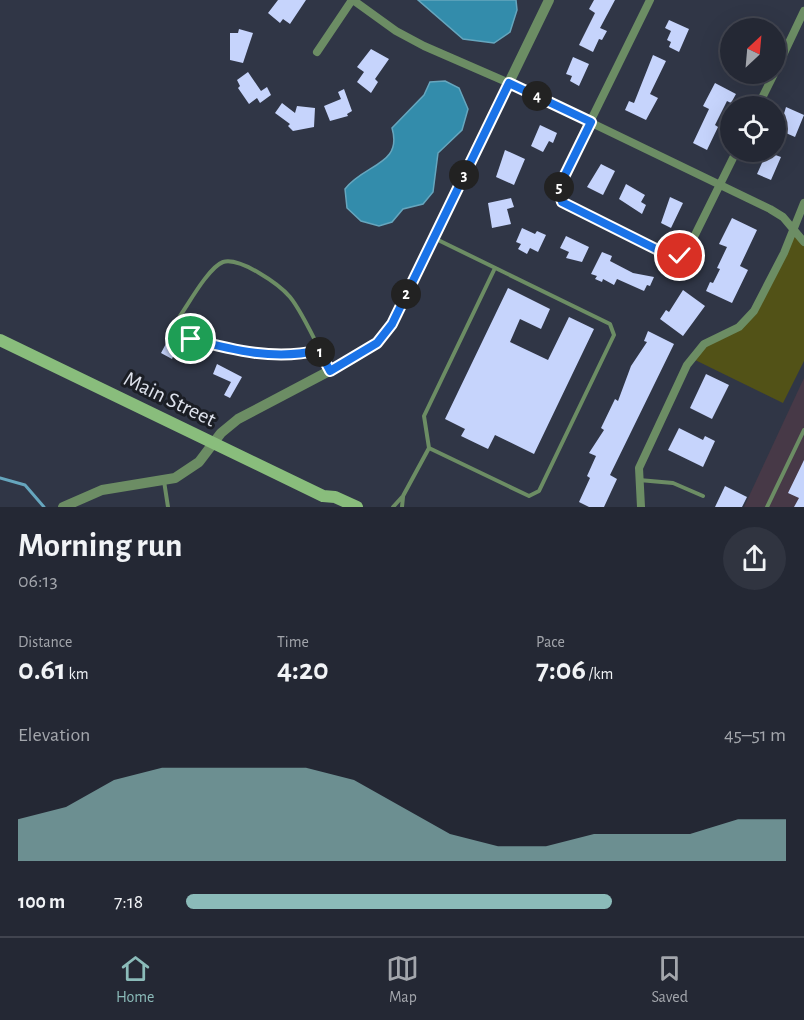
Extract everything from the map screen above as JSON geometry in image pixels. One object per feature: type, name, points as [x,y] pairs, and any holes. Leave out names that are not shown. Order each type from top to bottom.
[{"type":"main road","name":"Main Street","points":[[0,340],[326,501],[335,497],[357,507]]},
{"type":"street","points":[[317,52],[352,0],[396,32],[473,69],[509,83],[770,209],[783,218],[804,242]]},
{"type":"street","points":[[63,507],[102,490],[164,480],[186,472],[238,419],[330,371],[377,343],[392,324],[549,0]]},
{"type":"street","points":[[650,0],[561,183],[558,196],[569,207],[668,255],[680,256],[690,247],[731,162]]},
{"type":"street","points":[[786,49],[804,11]]},
{"type":"street","points":[[641,507],[638,480],[643,456],[691,358],[704,345],[747,321],[760,301],[804,203]]},
{"type":"lane","points":[[429,448],[529,495],[539,490],[614,335],[610,324],[434,238]]},
{"type":"lane","points":[[319,350],[284,355],[240,351],[191,339],[182,333],[177,324],[180,316],[214,268],[224,262],[242,264],[265,277],[291,298],[319,350],[330,371]]},
{"type":"lane","points":[[393,507],[403,496],[429,448],[424,416],[495,268]]},
{"type":"lane","points":[[767,507],[804,430]]},
{"type":"lane","points":[[164,480],[168,507]]},
{"type":"lane","points":[[638,480],[673,483],[703,496]]},
{"type":"lane","points":[[402,507],[403,496]]},
{"type":"shaded area","points":[[793,230],[804,242],[804,361],[783,403],[691,358],[697,351],[747,320]]},
{"type":"shaded area","points":[[804,378],[804,507],[744,507]]},
{"type":"water","points":[[418,0],[516,0],[517,10],[510,32],[494,43],[463,39]]},
{"type":"water","points":[[445,81],[459,88],[468,109],[462,130],[438,153],[433,192],[423,204],[403,209],[392,222],[379,226],[361,221],[347,208],[345,189],[387,157],[392,150],[394,140],[392,128],[424,95],[430,82]]},
{"type":"building","points":[[278,0],[306,0],[290,24],[283,19],[280,23],[268,13]]},
{"type":"building","points":[[594,0],[615,0],[600,28],[607,31],[602,40],[599,39],[593,52],[579,45],[595,13],[589,9]]},
{"type":"building","points":[[669,20],[689,29],[679,52],[669,47],[671,42],[667,40],[671,31],[665,28]]},
{"type":"building","points":[[239,29],[253,33],[243,63],[230,60],[230,33],[238,33]]},
{"type":"building","points":[[371,49],[389,59],[375,79],[378,82],[371,93],[357,82],[364,72],[357,67]]},
{"type":"building","points":[[653,55],[666,61],[650,94],[658,98],[646,120],[625,110],[629,101],[634,103]]},
{"type":"building","points":[[573,57],[589,64],[579,86],[570,81],[572,76],[566,74]]},
{"type":"building","points":[[248,72],[261,91],[267,87],[271,95],[260,103],[257,98],[249,104],[238,88],[240,86],[237,80]]},
{"type":"building","points":[[715,83],[736,94],[735,96],[720,96],[720,115],[715,125],[718,127],[707,150],[693,143],[709,109],[703,106]]},
{"type":"building","points":[[344,89],[352,111],[347,114],[348,116],[330,121],[324,106],[341,99],[338,92]]},
{"type":"building","points":[[282,103],[295,113],[297,106],[315,108],[314,127],[293,131],[288,126],[290,124],[275,113]]},
{"type":"building","points":[[786,107],[804,115],[795,137],[786,133]]},
{"type":"building","points":[[540,125],[557,133],[553,143],[549,141],[543,152],[531,146]]},
{"type":"building","points":[[505,150],[525,159],[514,185],[496,177]]},
{"type":"building","points":[[762,162],[779,162],[771,180],[757,174]]},
{"type":"building","points":[[601,164],[615,171],[603,195],[587,187]]},
{"type":"building","points":[[626,184],[645,195],[641,202],[646,205],[642,214],[619,199]]},
{"type":"building","points":[[670,197],[683,203],[671,228],[661,223]]},
{"type":"building","points":[[511,198],[514,207],[507,209],[511,224],[492,228],[488,203]]},
{"type":"building","points":[[732,218],[757,230],[740,266],[748,270],[732,303],[706,291],[720,269],[717,268],[727,247],[719,244]]},
{"type":"building","points":[[522,228],[535,234],[537,231],[546,235],[538,252],[530,248],[527,254],[518,249],[521,244],[516,242]]},
{"type":"building","points":[[566,236],[589,247],[582,262],[566,258],[569,252],[560,248]]},
{"type":"building","points":[[602,252],[612,256],[610,261],[633,273],[654,277],[650,286],[647,285],[644,291],[617,279],[614,285],[603,279],[602,282],[595,279],[597,276],[591,274]]},
{"type":"building","points":[[508,288],[550,309],[541,329],[520,319],[510,342],[548,360],[569,317],[594,329],[534,454],[495,435],[488,449],[461,436],[465,429],[445,419]]},
{"type":"building","points":[[683,290],[705,306],[683,336],[660,319],[666,310],[669,312]]},
{"type":"building","points":[[190,320],[208,329],[204,338],[186,328]]},
{"type":"building","points":[[648,331],[674,344],[610,475],[617,479],[604,507],[589,507],[579,502],[590,478],[587,476],[596,456],[589,453],[604,430],[601,428],[615,399],[618,401],[631,366],[647,342],[644,341]]},
{"type":"building","points":[[169,338],[179,343],[172,359],[161,353]]},
{"type":"building","points":[[217,364],[242,377],[230,398],[224,395],[231,382],[213,374]]},
{"type":"building","points":[[706,374],[729,385],[712,419],[690,408]]},
{"type":"building","points":[[679,428],[703,440],[705,436],[715,441],[703,467],[668,450]]},
{"type":"building","points":[[804,460],[804,507],[794,507],[799,498],[788,493]]},
{"type":"building","points":[[725,486],[747,497],[742,507],[715,507]]},
{"type":"waterway","points":[[0,478],[25,485],[44,507]]},
{"type":"route","points":[[191,339],[240,351],[284,355],[319,350],[330,371],[377,343],[392,324],[509,83],[591,122],[558,189],[558,196],[562,202],[668,255],[680,256]]}]
